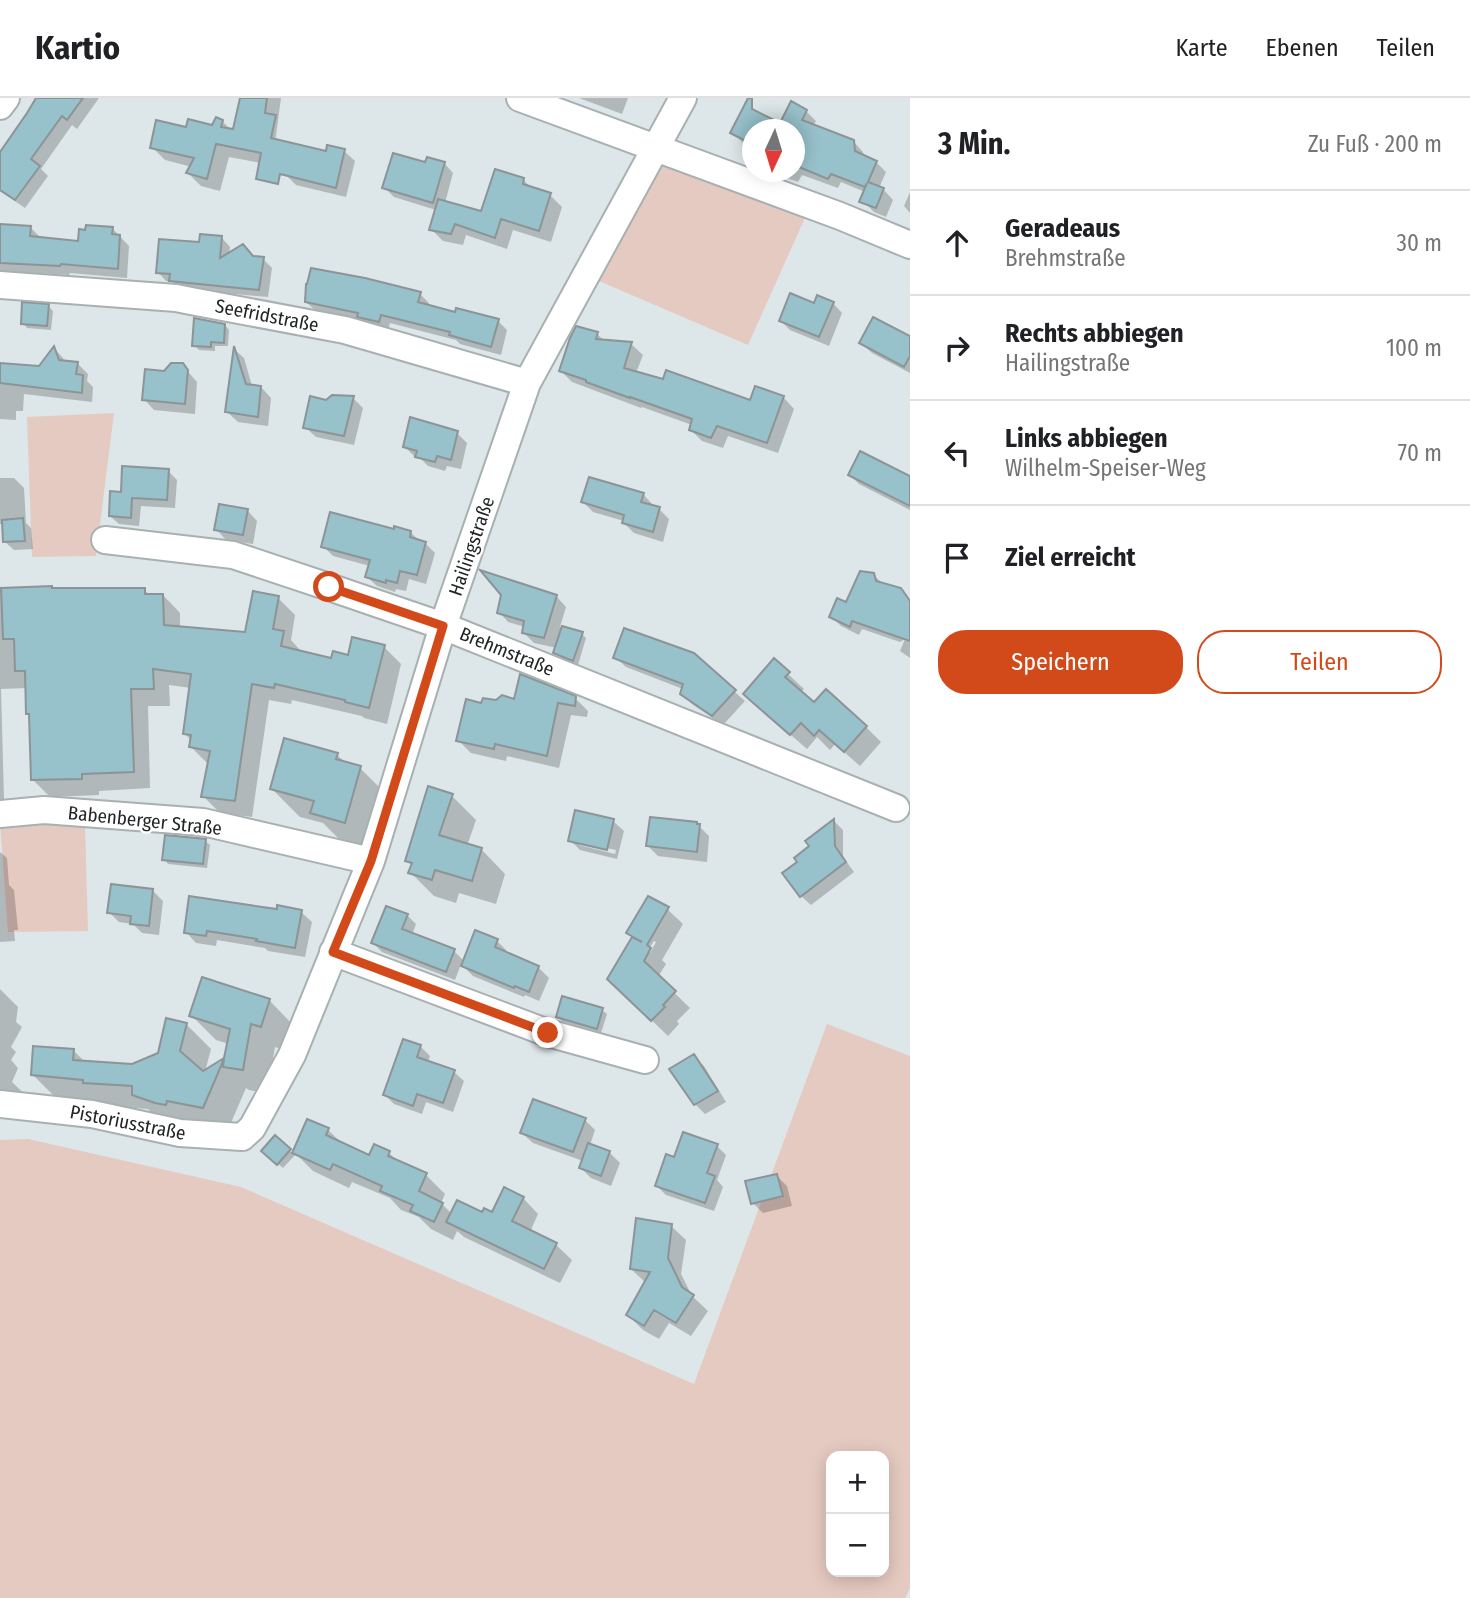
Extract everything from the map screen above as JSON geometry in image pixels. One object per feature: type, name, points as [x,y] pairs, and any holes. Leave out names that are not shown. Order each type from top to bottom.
[{"type":"street","points":[[0,106],[6,98]]},
{"type":"street","points":[[520,98],[879,231],[910,245]]},
{"type":"street","name":"Hailingstraße","points":[[252,1128],[292,1055],[371,861],[443,626],[527,383],[683,98]]},
{"type":"street","name":"Seefridstraße","points":[[0,285],[176,298],[345,330],[527,383]]},
{"type":"street","name":"Brehmstraße","points":[[105,540],[233,555],[443,626],[896,808]]},
{"type":"street","name":"Babenberger Straße","points":[[0,814],[44,810],[203,821],[371,861]]},
{"type":"street","points":[[333,952],[548,1033],[645,1060]]},
{"type":"street","name":"Pistoriusstraße","points":[[0,1104],[92,1114],[180,1133],[242,1137],[252,1128]]},
{"type":"shaded area","points":[[657,155],[808,211],[748,345],[592,278]]},
{"type":"shaded area","points":[[114,413],[96,556],[32,557],[27,417]]},
{"type":"shaded area","points":[[0,822],[85,825],[88,931],[8,932]]},
{"type":"shaded area","points":[[827,1024],[910,1056],[910,1588],[905,1598],[0,1598],[0,1140],[28,1139],[241,1187],[694,1384]]},
{"type":"building","points":[[36,98],[83,98],[67,120],[62,116],[31,159],[40,166],[15,200],[0,190],[0,152]]},
{"type":"building","points":[[240,98],[267,98],[265,113],[276,115],[271,138],[326,151],[327,145],[345,149],[336,188],[280,174],[278,184],[256,179],[261,153],[216,144],[207,179],[186,173],[194,158],[150,148],[156,120],[186,127],[188,119],[212,125],[216,117],[223,120],[221,127],[233,129]]},
{"type":"building","points":[[748,98],[752,98],[752,109],[772,119],[742,119],[742,139],[730,133]]},
{"type":"building","points":[[791,101],[807,110],[802,119],[782,119]]},
{"type":"building","points":[[805,121],[854,140],[855,151],[877,161],[868,182],[884,188],[876,208],[859,202],[867,183],[865,187],[831,174],[828,179],[805,170]]},
{"type":"building","points":[[393,153],[425,162],[427,157],[445,162],[433,203],[382,188]]},
{"type":"building","points":[[495,169],[524,178],[523,184],[551,193],[539,231],[501,219],[495,238],[455,224],[451,234],[429,230],[438,199],[481,211]]},
{"type":"building","points":[[0,224],[31,226],[30,236],[78,241],[79,229],[85,230],[86,225],[113,227],[112,234],[120,235],[118,269],[0,263]]},
{"type":"building","points":[[200,234],[222,236],[220,258],[243,244],[253,256],[264,257],[259,290],[169,281],[170,274],[156,273],[159,239],[199,242]]},
{"type":"building","points":[[311,268],[421,292],[418,302],[455,312],[456,308],[499,319],[491,347],[449,335],[450,332],[381,315],[379,322],[357,317],[358,313],[305,302],[306,284]]},
{"type":"building","points":[[790,293],[814,303],[817,295],[834,302],[819,337],[779,321]]},
{"type":"building","points":[[22,302],[49,304],[47,326],[21,324]]},
{"type":"building","points":[[873,317],[910,336],[910,356],[904,367],[859,343]]},
{"type":"building","points":[[194,318],[225,324],[224,343],[211,342],[211,347],[192,346]]},
{"type":"building","points":[[576,326],[598,332],[596,339],[632,342],[624,368],[663,379],[666,370],[750,400],[755,386],[784,396],[767,443],[717,426],[711,438],[689,430],[692,419],[559,371]]},
{"type":"building","points":[[54,346],[59,360],[78,362],[76,374],[83,375],[82,393],[0,383],[0,363],[39,366]]},
{"type":"building","points":[[234,346],[246,384],[261,386],[258,417],[225,412]]},
{"type":"building","points":[[171,363],[183,363],[188,370],[185,404],[142,400],[145,369],[164,371]]},
{"type":"building","points":[[332,395],[354,396],[344,436],[303,428],[310,396],[326,400]]},
{"type":"building","points":[[410,417],[458,431],[451,460],[437,456],[435,462],[415,457],[417,451],[403,447]]},
{"type":"building","points":[[860,451],[910,476],[910,506],[848,475]]},
{"type":"building","points":[[122,466],[169,469],[167,500],[132,498],[131,518],[109,516],[110,491],[121,492]]},
{"type":"building","points":[[589,477],[644,493],[641,502],[660,507],[653,532],[622,523],[624,515],[581,502]]},
{"type":"building","points":[[219,504],[248,509],[243,535],[214,530]]},
{"type":"building","points":[[330,512],[411,531],[410,537],[426,542],[417,575],[400,571],[397,583],[365,577],[370,560],[321,547]]},
{"type":"building","points":[[23,518],[25,541],[3,542],[2,520]]},
{"type":"building","points":[[480,570],[557,595],[544,638],[522,633],[524,621],[497,613],[501,595]]},
{"type":"building","points":[[860,571],[874,573],[876,581],[901,588],[910,601],[910,641],[852,621],[850,627],[829,617],[837,598],[846,602]]},
{"type":"building","points":[[1,588],[145,588],[145,594],[163,594],[164,625],[245,632],[253,591],[279,596],[273,629],[284,631],[281,646],[331,658],[333,651],[348,655],[352,637],[385,645],[369,708],[275,684],[274,688],[252,684],[235,801],[201,797],[210,751],[189,747],[191,735],[183,734],[191,674],[153,669],[154,689],[131,689],[134,772],[82,774],[82,779],[31,780],[25,671],[15,671],[14,639],[3,639]]},
{"type":"building","points":[[562,626],[583,632],[573,661],[553,653]]},
{"type":"building","points":[[624,628],[694,653],[736,690],[712,716],[680,694],[683,684],[613,658]]},
{"type":"building","points":[[774,658],[790,672],[785,677],[814,702],[826,689],[867,726],[844,752],[819,730],[814,736],[801,723],[790,735],[743,694]]},
{"type":"building","points":[[520,674],[576,696],[575,706],[558,703],[547,756],[495,744],[494,749],[456,741],[466,699],[481,703],[483,698],[496,700],[502,695],[514,699]]},
{"type":"building","points":[[284,738],[338,753],[336,759],[361,766],[345,823],[310,813],[314,801],[270,789]]},
{"type":"building","points":[[428,786],[453,794],[439,835],[482,848],[472,881],[435,870],[432,880],[408,873],[412,863],[405,861]]},
{"type":"building","points":[[575,810],[614,819],[607,850],[568,841]]},
{"type":"building","points":[[650,817],[700,824],[697,852],[646,846]]},
{"type":"building","points":[[834,819],[835,846],[846,862],[800,897],[782,873],[797,862],[794,858],[809,846],[805,841]]},
{"type":"building","points":[[165,835],[206,839],[203,864],[162,860]]},
{"type":"building","points":[[111,884],[153,889],[149,926],[130,924],[131,916],[107,913]]},
{"type":"building","points":[[189,896],[302,910],[295,948],[207,931],[206,936],[184,933]]},
{"type":"building","points":[[648,896],[669,907],[647,945],[651,948],[644,961],[676,991],[651,1021],[607,979],[632,937],[642,942],[626,933]]},
{"type":"building","points":[[386,906],[408,914],[402,929],[455,949],[446,972],[371,943]]},
{"type":"building","points":[[475,930],[498,939],[495,947],[539,966],[529,992],[461,966]]},
{"type":"building","points":[[202,977],[270,999],[261,1027],[251,1024],[243,1070],[223,1067],[224,1059],[203,1108],[167,1101],[166,1105],[155,1103],[132,1095],[132,1086],[83,1083],[83,1080],[31,1075],[33,1046],[74,1049],[73,1060],[132,1064],[158,1053],[166,1018],[187,1023],[180,1051],[203,1071],[224,1058],[230,1029],[189,1016]]},
{"type":"building","points":[[562,996],[603,1008],[597,1029],[556,1017]]},
{"type":"building","points":[[403,1039],[421,1045],[417,1057],[455,1070],[443,1103],[417,1094],[413,1106],[383,1095]]},
{"type":"building","points":[[694,1054],[718,1091],[694,1105],[669,1069]]},
{"type":"building","points":[[533,1099],[586,1118],[573,1152],[520,1133]]},
{"type":"building","points":[[307,1119],[329,1128],[326,1135],[369,1155],[374,1144],[390,1151],[388,1156],[427,1173],[419,1191],[443,1203],[434,1222],[410,1211],[413,1205],[380,1191],[382,1186],[333,1164],[330,1170],[292,1153]]},
{"type":"building","points":[[683,1132],[718,1144],[707,1173],[715,1176],[705,1203],[655,1186],[666,1154],[674,1157]]},
{"type":"building","points":[[275,1135],[291,1149],[277,1165],[261,1151]]},
{"type":"building","points":[[588,1143],[610,1151],[601,1176],[579,1168]]},
{"type":"building","points":[[777,1174],[783,1196],[751,1204],[745,1181]]},
{"type":"building","points":[[504,1187],[524,1197],[512,1221],[557,1243],[544,1269],[446,1222],[457,1200],[482,1212],[484,1208],[492,1212]]},
{"type":"building","points":[[636,1218],[672,1224],[668,1258],[682,1287],[694,1295],[676,1323],[654,1310],[644,1326],[626,1315],[650,1272],[630,1269]]},
{"type":"route","points":[[329,587],[443,626],[371,861],[333,952],[548,1033]]}]
